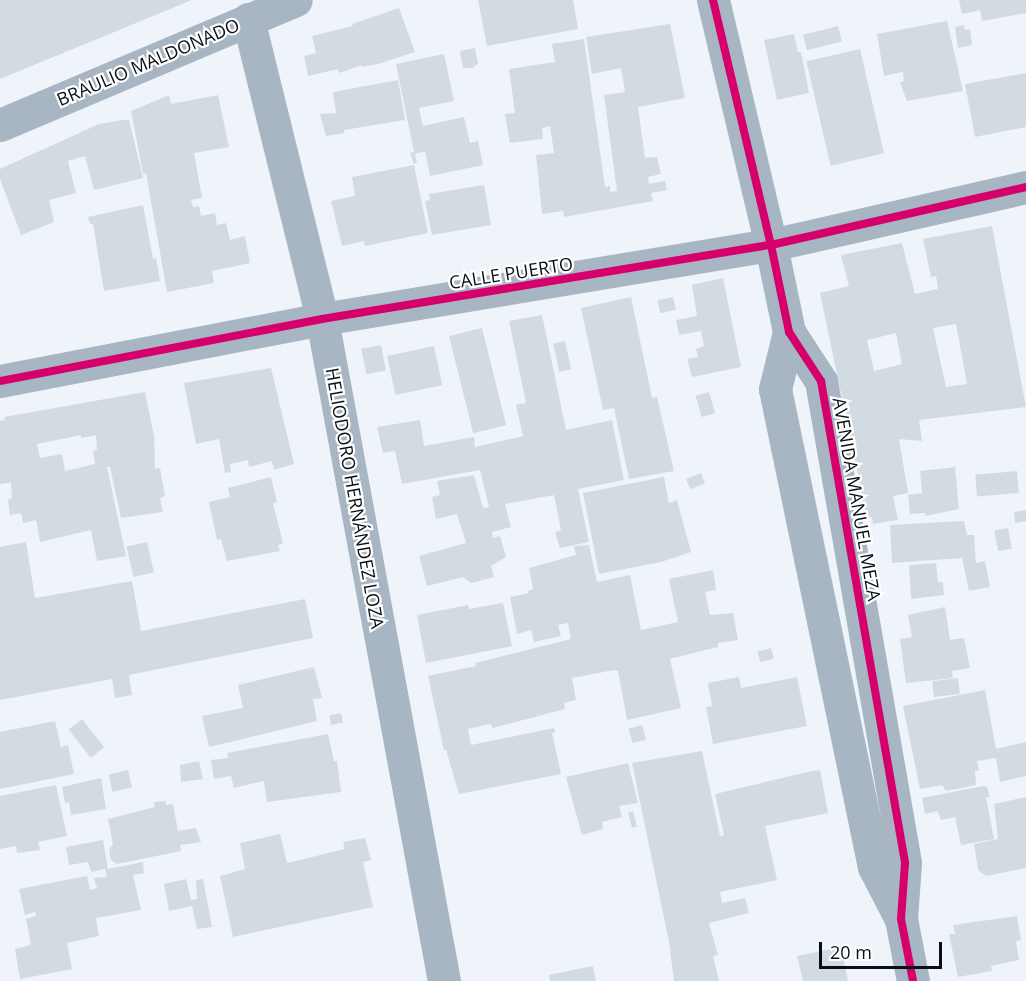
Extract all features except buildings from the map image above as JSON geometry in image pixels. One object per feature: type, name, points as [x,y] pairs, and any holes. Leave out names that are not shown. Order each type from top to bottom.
[{"type":"street","name":"BRAULIO MALDONADO","points":[[0,125],[296,0]]},
{"type":"street","name":"AVENIDA MANUEL MEZA","points":[[713,0],[771,245],[789,332],[821,381],[905,863],[901,919],[913,981]]},
{"type":"street","name":"HELIODORO HERNÁNDEZ LOZA","points":[[248,20],[322,320],[444,981]]},
{"type":"street","name":"CALLE PUERTO","points":[[0,381],[322,320],[771,245],[1026,187]]},
{"type":"street","name":"AVENIDA MANUEL MEZA","points":[[789,332],[775,389],[874,867],[901,919]]},
{"type":"cycle path","points":[[713,0],[771,245],[789,332],[821,381],[905,863],[901,919],[913,981]]},
{"type":"cycle path","points":[[0,381],[322,319],[771,245],[1026,187]]}]
